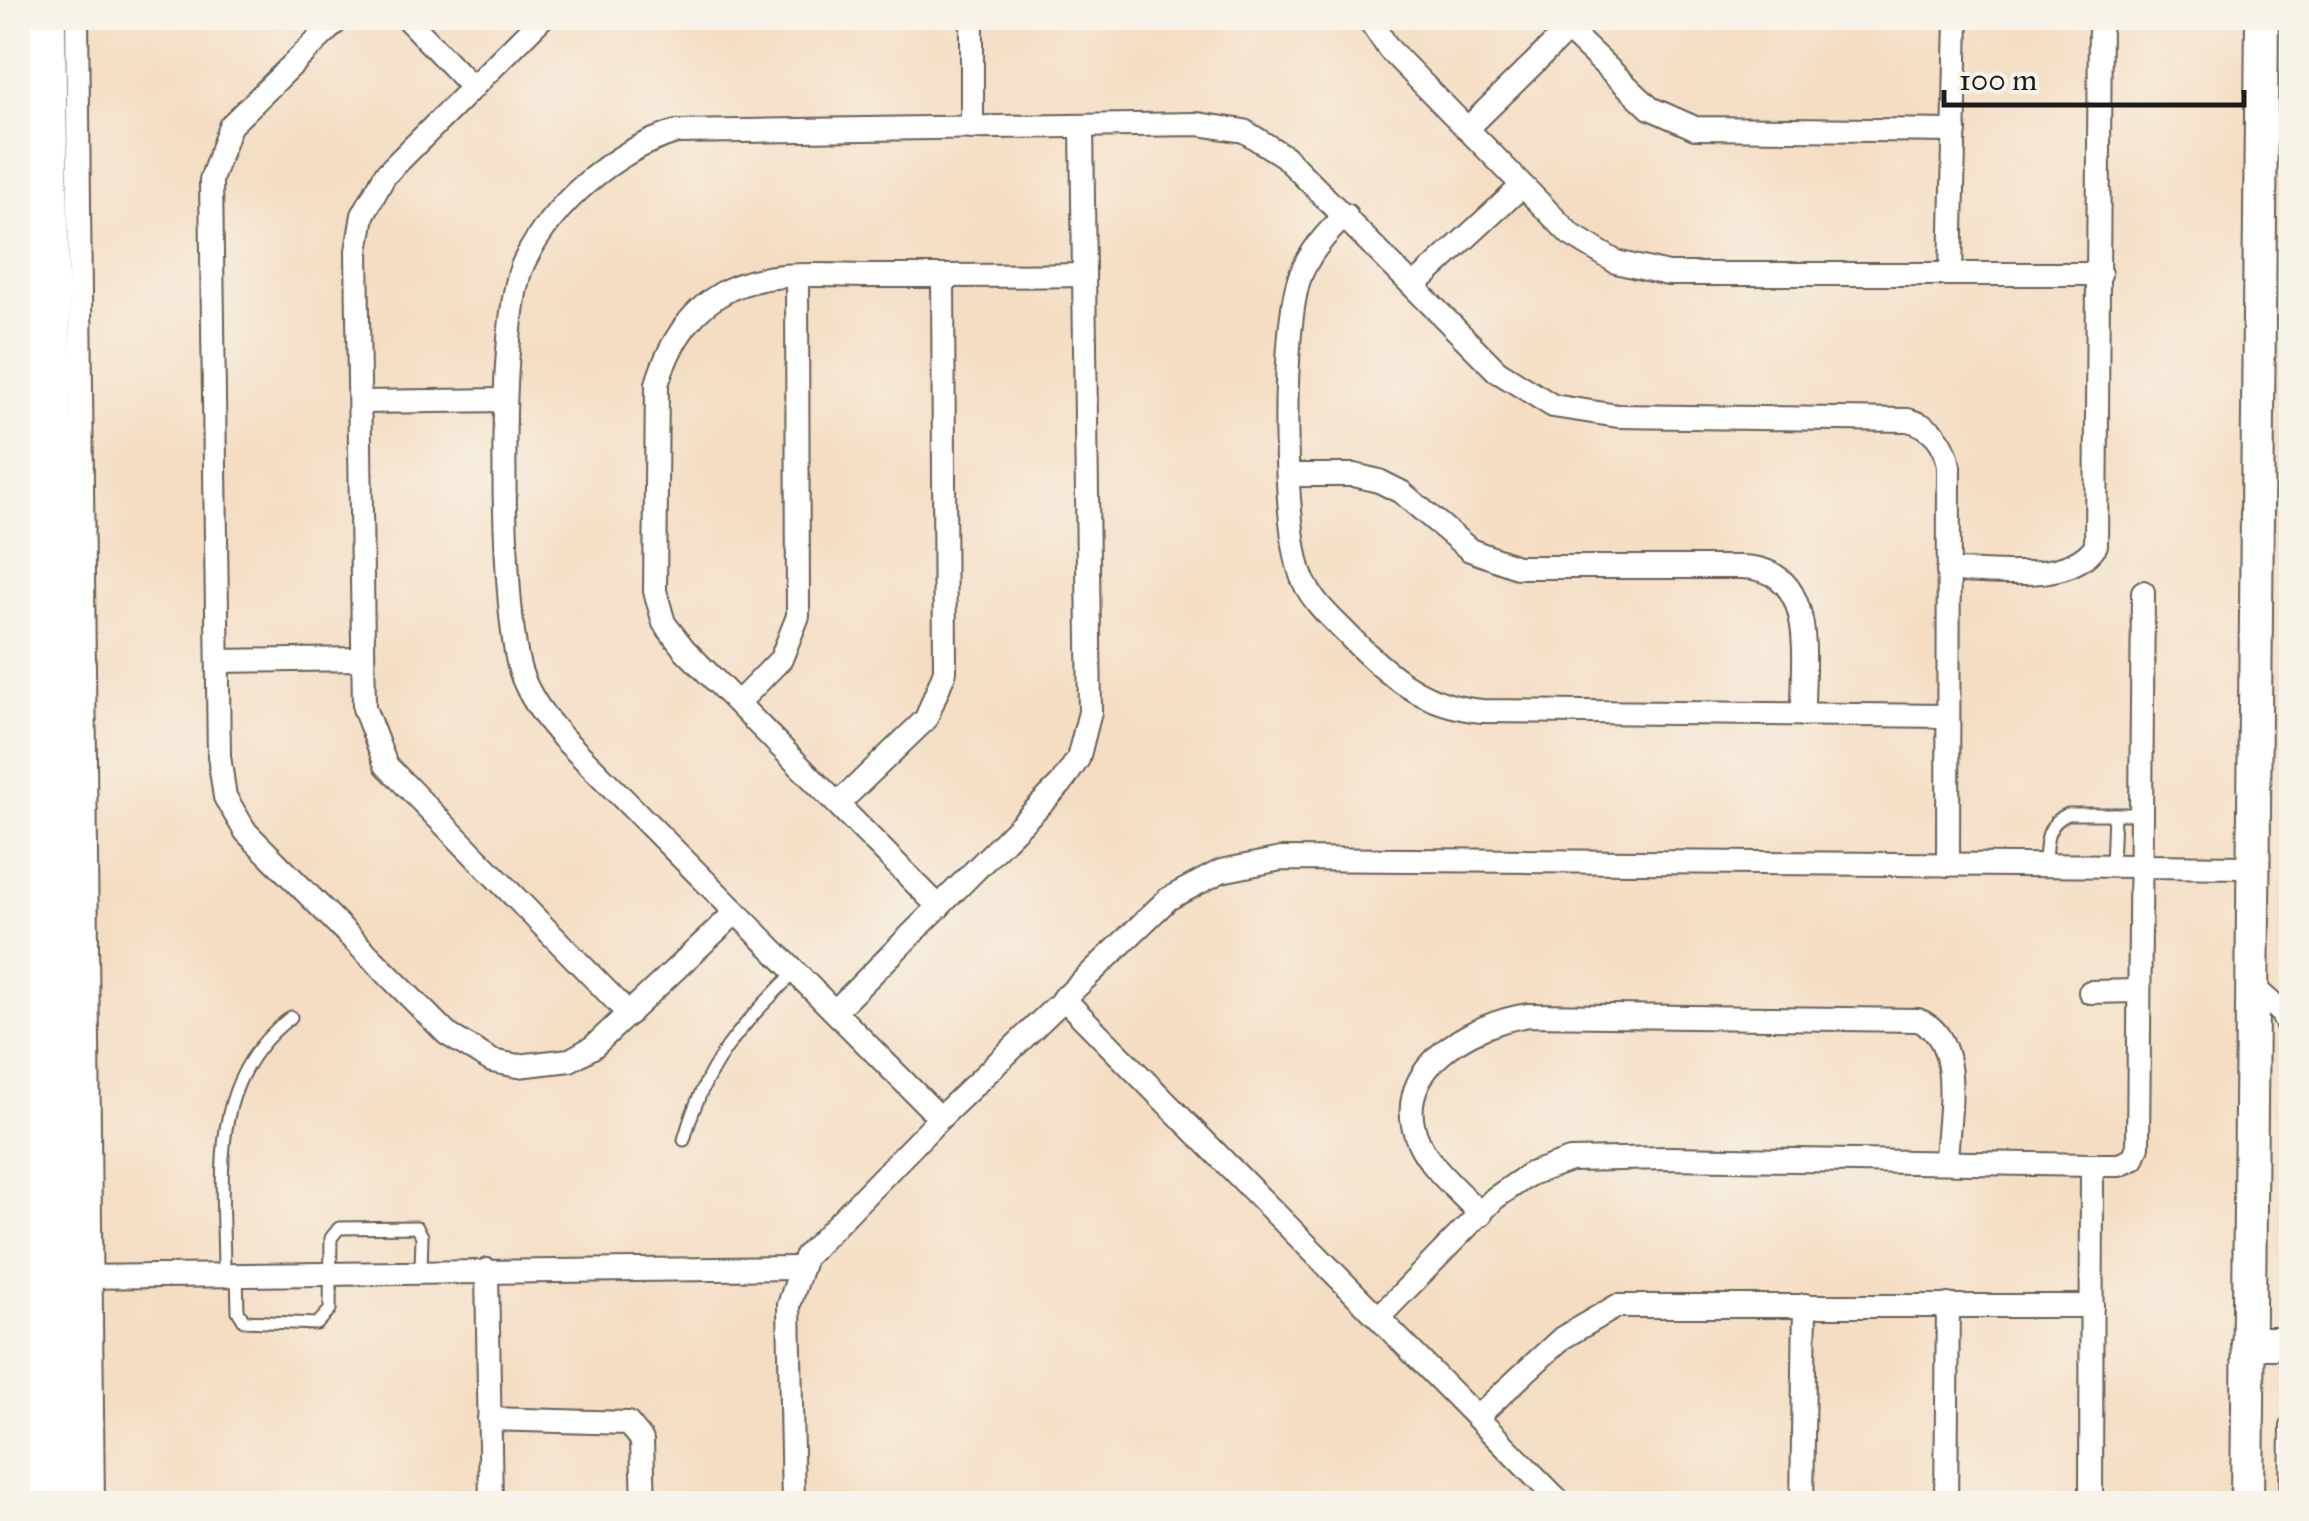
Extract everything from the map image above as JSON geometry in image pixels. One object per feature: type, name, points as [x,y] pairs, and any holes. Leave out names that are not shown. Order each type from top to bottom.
[{"type":"street","points":[[25,18],[26,926],[70,1504]]},
{"type":"street","points":[[49,18],[51,1286],[93,1504]]},
{"type":"street","points":[[40,1504],[51,1286],[76,18]]},
{"type":"street","points":[[340,18],[243,111],[230,126],[215,161],[220,777],[234,816],[447,1034],[492,1060],[544,1066],[570,1060],[593,1047],[736,912]]},
{"type":"street","points":[[406,18],[474,88]]},
{"type":"street","points":[[542,18],[385,175],[363,215],[357,251],[362,402],[362,659],[368,728],[386,765],[629,1014]]},
{"type":"street","points":[[972,18],[972,128]]},
{"type":"street","points":[[1368,18],[1382,41],[1522,186],[1592,250],[1642,270],[2100,274]]},
{"type":"street","points":[[1951,274],[1957,18]]},
{"type":"street","points":[[1948,570],[2065,570],[2088,556],[2096,544],[2100,18]]},
{"type":"street","points":[[2247,1504],[2262,18]]},
{"type":"street","points":[[1467,130],[1574,24],[1650,108],[1694,128],[1955,131]]},
{"type":"street","points":[[940,1118],[545,718],[526,685],[515,649],[506,400],[514,290],[524,262],[551,224],[617,156],[676,132],[1198,124],[1244,131],[1284,156],[1346,214],[1497,371],[1553,406],[1618,416],[1918,423],[1935,434],[1947,454],[1948,865]]},
{"type":"street","points":[[834,1011],[1061,784],[1078,759],[1088,728],[1082,127]]},
{"type":"street","points":[[1415,284],[1522,186]]},
{"type":"street","points":[[1346,214],[1312,252],[1293,300],[1290,535],[1304,584],[1318,605],[1386,673],[1434,702],[1482,711],[1948,716]]},
{"type":"street","points":[[939,907],[673,637],[658,607],[657,384],[675,340],[706,304],[749,282],[797,276],[1084,276]]},
{"type":"street","points":[[739,702],[781,658],[798,616],[797,276]]},
{"type":"street","points":[[838,804],[926,720],[945,671],[944,276]]},
{"type":"street","points":[[362,402],[506,400]]},
{"type":"street","points":[[1290,475],[1354,474],[1378,481],[1402,492],[1470,550],[1518,568],[1742,567],[1768,571],[1788,585],[1799,604],[1802,714]]},
{"type":"street","points":[[1379,1317],[1521,1180],[1570,1160],[2127,1163],[2137,1153],[2143,592]]},
{"type":"street","points":[[218,661],[362,659]]},
{"type":"street","points":[[793,1504],[789,1306],[799,1268],[815,1243],[1062,998],[1168,900],[1192,883],[1250,863],[1482,860],[2252,867]]},
{"type":"street","points":[[2250,984],[2280,1011],[2292,1034]]},
{"type":"street","points":[[2090,992],[2139,991]]},
{"type":"street","points":[[1062,998],[1562,1504]]},
{"type":"street","points":[[1481,1215],[1419,1143],[1413,1102],[1418,1082],[1446,1048],[1483,1025],[1529,1015],[1918,1020],[1936,1029],[1946,1046],[1946,1162]]},
{"type":"street","points":[[2091,1504],[2092,1165]]},
{"type":"street","points":[[51,1286],[230,1275],[799,1268]]},
{"type":"street","points":[[488,1270],[490,1504]]},
{"type":"street","points":[[1802,1504],[1805,1304]]},
{"type":"street","points":[[1946,1504],[1948,1305]]},
{"type":"street","points":[[1478,1416],[1579,1324],[1617,1306],[2092,1306]]},
{"type":"street","points":[[2248,1342],[2292,1344]]},
{"type":"street","points":[[18,1358],[19,1504]]},
{"type":"street","points":[[489,1419],[628,1423],[642,1440],[644,1504]]},
{"type":"street","points":[[2291,1504],[2292,1426]]},
{"type":"lane","points":[[2112,866],[2114,814]]},
{"type":"lane","points":[[2045,865],[2046,836],[2058,818],[2141,814]]},
{"type":"lane","points":[[684,1140],[717,1057],[734,1032],[795,972]]},
{"type":"lane","points":[[291,1017],[256,1048],[232,1092],[226,1119],[230,1275],[238,1311],[244,1321],[317,1324],[330,1310],[331,1238],[345,1226],[416,1227],[422,1236],[421,1272]]}]
